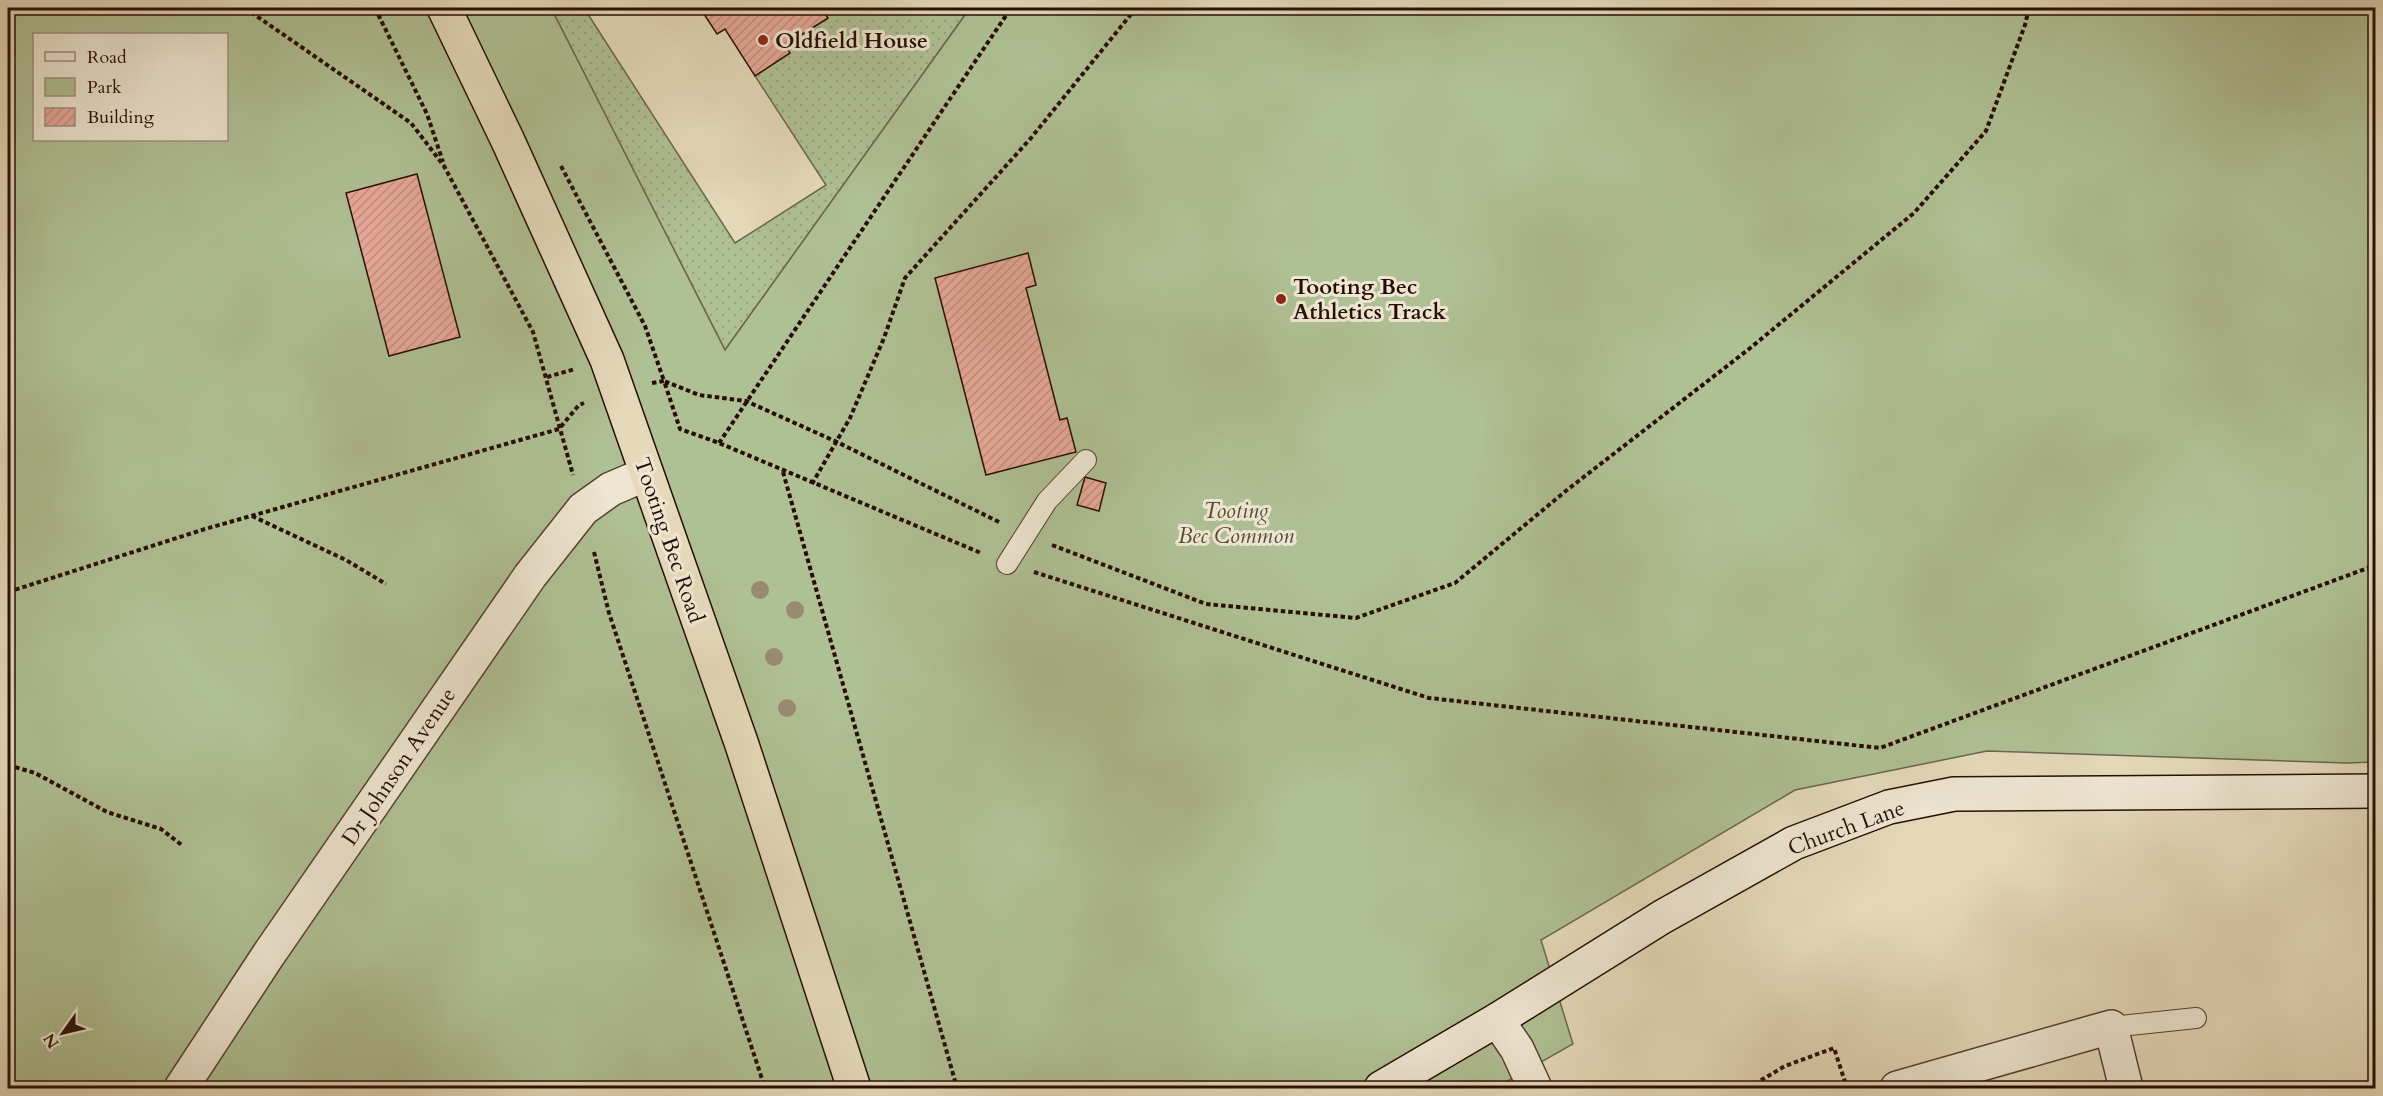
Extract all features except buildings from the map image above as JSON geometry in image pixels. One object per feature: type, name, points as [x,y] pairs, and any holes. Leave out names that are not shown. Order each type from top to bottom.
[{"type":"highway","name":"Tooting Bec Road","points":[[444,8],[600,341],[745,756],[854,1089]]},
{"type":"street","name":"Dr Johnson Avenue","points":[[181,1089],[262,965],[530,576],[583,509],[611,489],[646,474]]},
{"type":"street","name":"Church Lane","points":[[1381,1089],[1662,917],[1784,849],[1889,807],[1954,794],[2376,791]]},
{"type":"street","points":[[1497,1020],[1518,1049],[1536,1089]]},
{"type":"street","points":[[1897,1089],[2111,1027],[2126,1089]]},
{"type":"lane","points":[[1007,564],[1047,501],[1086,460]]},
{"type":"lane","points":[[2111,1027],[2196,1018]]},
{"type":"path","points":[[245,8],[411,123],[444,166],[533,332],[583,509],[609,613],[765,1089]]},
{"type":"path","points":[[375,8],[427,114],[444,166]]},
{"type":"path","points":[[719,443],[1011,8]]},
{"type":"path","points":[[812,484],[850,418],[884,338],[905,278],[1031,138],[1136,8]]},
{"type":"path","points":[[648,384],[664,381],[699,395],[746,401],[837,442],[1026,535],[1206,604],[1356,618],[1455,583],[1567,490],[1749,349],[1914,213],[1986,131],[2025,25],[2029,8]]},
{"type":"path","points":[[555,156],[645,326],[680,429],[719,443],[1007,564],[1429,698],[1880,748],[2376,565]]},
{"type":"path","points":[[547,377],[574,369]]},
{"type":"path","points":[[8,592],[252,516],[559,429],[579,405]]},
{"type":"path","points":[[782,471],[957,1089]]},
{"type":"path","points":[[252,516],[346,560],[386,584]]},
{"type":"path","points":[[8,765],[35,773],[107,812],[161,829],[183,846]]},
{"type":"path","points":[[1748,1089],[1785,1066],[1834,1048],[1847,1089]]},
{"type":"green space","name":"Tooting Bec Common","points":[[8,8],[551,8],[725,350],[970,8],[2375,8],[2375,762],[2346,763],[1987,751],[1795,790],[1541,940],[1573,1044],[1495,1088],[1480,1088],[1467,1083],[1453,1088],[8,1088]]},
{"type":"green space","points":[[551,8],[584,8],[735,243],[826,185],[755,76],[790,53],[785,45],[827,19],[821,8],[970,8],[725,350]]},
{"type":"place","name":"Oldfield House","points":[[763,40]]},
{"type":"place","name":"Tooting Bec Athletics Track","points":[[1281,299]]}]
